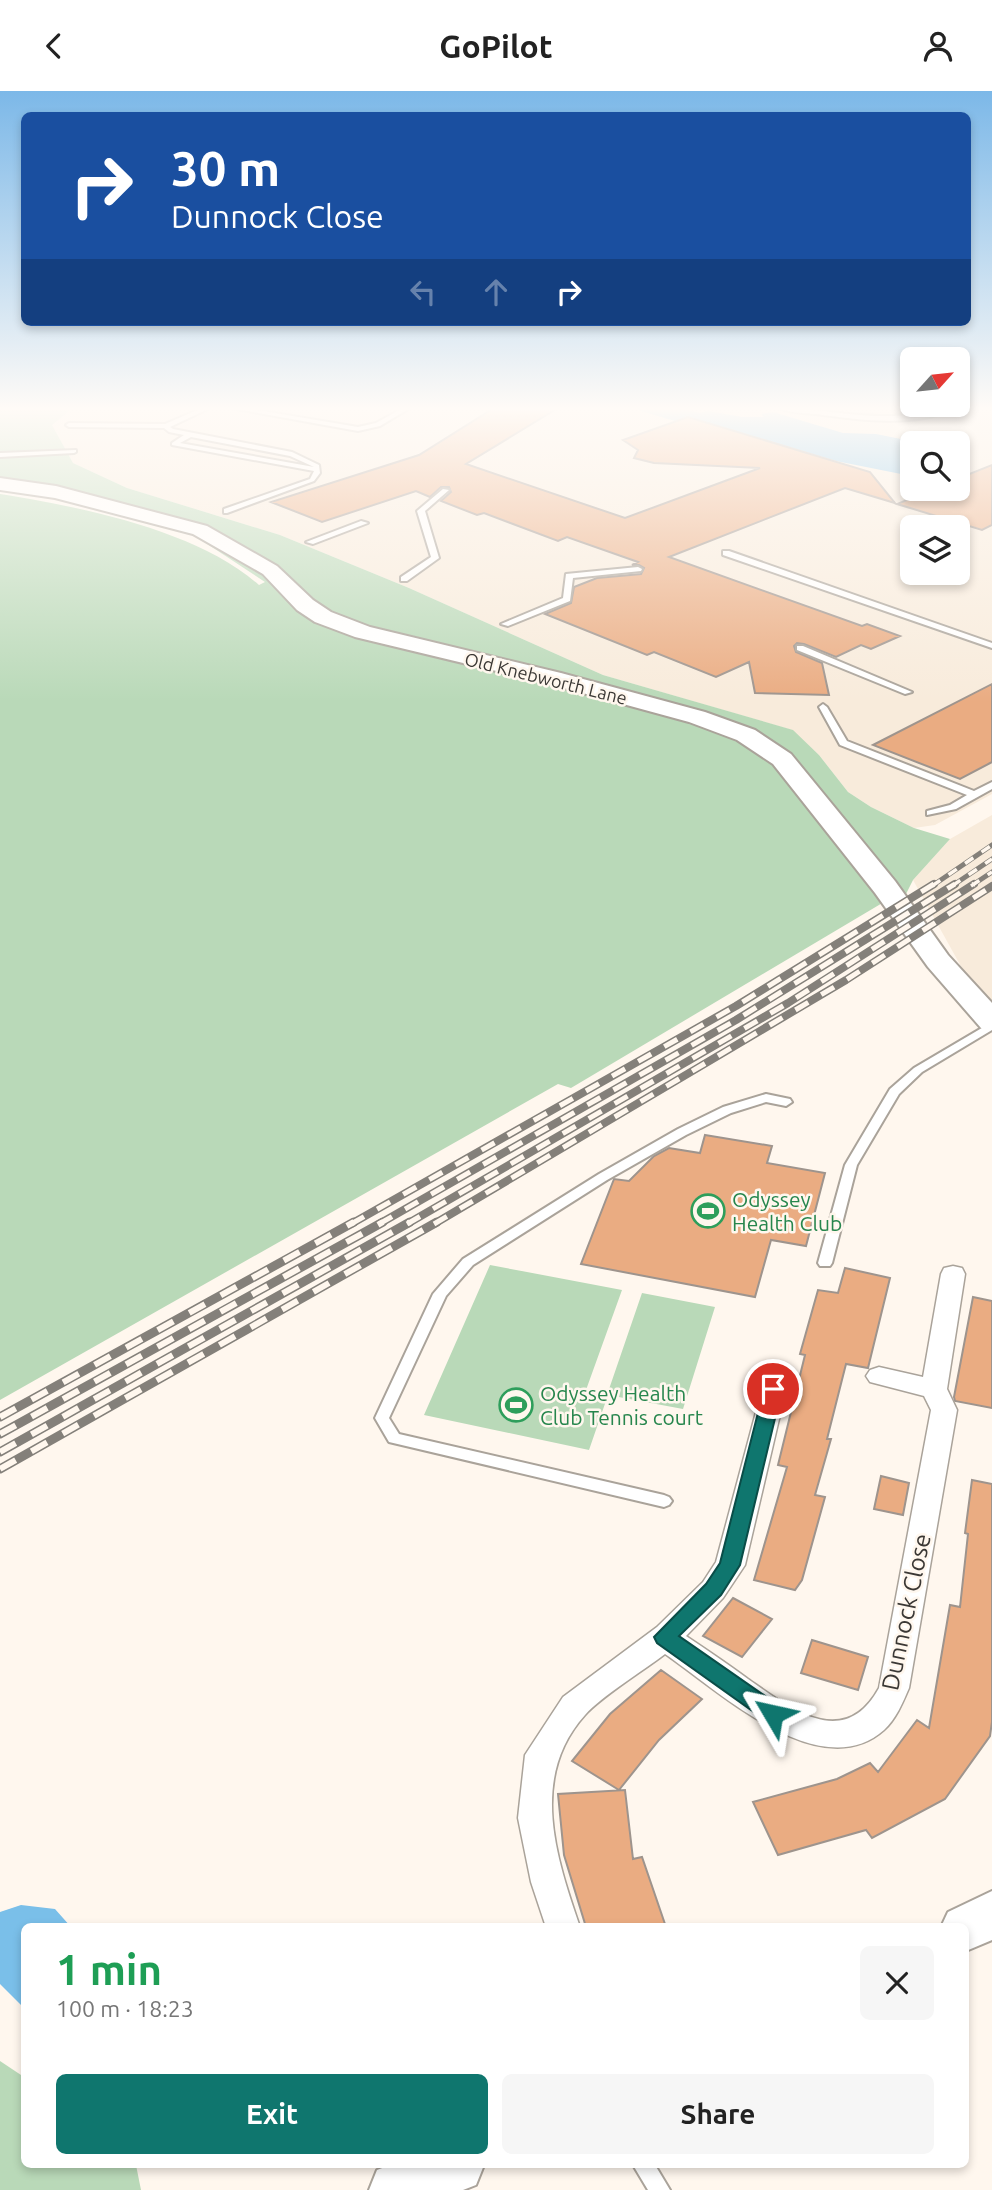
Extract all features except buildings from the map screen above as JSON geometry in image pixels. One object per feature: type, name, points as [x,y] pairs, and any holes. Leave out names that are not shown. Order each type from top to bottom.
[{"type":"street","name":"Old Knebworth Lane","points":[[111,506],[200,530],[270,570],[306,605],[323,617],[363,632],[553,678],[697,717],[746,735],[782,759],[885,887],[937,961],[992,1023]]},
{"type":"street","name":"Dunnock Close","points":[[664,1637],[773,1714],[799,1728],[825,1734],[849,1733],[871,1723],[884,1707],[894,1688],[944,1409],[934,1389],[953,1274]]},
{"type":"street","points":[[879,1376],[934,1389]]},
{"type":"street","points":[[562,1923],[548,1882],[534,1818],[541,1755],[574,1706],[664,1637],[713,1590],[730,1565],[773,1389]]},
{"type":"street","points":[[969,1926],[992,1914]]},
{"type":"street","points":[[397,2190],[450,2168]]},
{"type":"lane","points":[[227,510],[239,506]]},
{"type":"lane","points":[[404,579],[435,558],[421,511],[427,506]]},
{"type":"lane","points":[[310,542],[364,523]]},
{"type":"lane","points":[[726,553],[992,646]]},
{"type":"lane","points":[[505,624],[567,599],[569,576],[638,569]]},
{"type":"lane","points":[[800,648],[908,692]]},
{"type":"lane","points":[[823,707],[843,743],[976,795]]},
{"type":"lane","points":[[930,813],[953,807],[992,785]]},
{"type":"lane","points":[[825,1263],[851,1165],[894,1092],[918,1070],[992,1023]]},
{"type":"lane","points":[[664,1501],[394,1438],[382,1418],[440,1294],[468,1262],[603,1177],[682,1132],[727,1110],[766,1098],[786,1102]]},
{"type":"lane","points":[[644,2168],[660,2190]]},
{"type":"shaded area","points":[[185,506],[992,506],[992,794],[935,825],[914,828],[871,807],[848,792],[819,755],[792,730],[603,675],[409,588],[280,535]]},
{"type":"shaded area","points":[[992,815],[992,1007],[978,997],[913,880],[950,839]]},
{"type":"green space","points":[[0,506],[66,506],[137,524],[204,549],[259,585],[265,582],[192,534],[195,533],[252,565],[314,617],[698,721],[742,738],[775,760],[884,902],[571,1088],[558,1084],[0,1400]]},
{"type":"green space","points":[[127,506],[185,506],[280,535],[409,588],[603,675],[793,730],[819,755],[848,792],[871,807],[914,828],[950,839],[913,880],[904,898],[758,735],[369,630],[335,617],[234,543],[181,519]]},
{"type":"green space","points":[[490,1265],[622,1290],[586,1390],[607,1395],[642,1293],[715,1307],[683,1409],[608,1395],[589,1450],[424,1415]]},
{"type":"green space","points":[[0,2061],[21,2075],[21,2168],[137,2168],[141,2190],[0,2190]]},
{"type":"water","points":[[21,1905],[55,1909],[67,1923],[21,1923],[21,2005],[0,1984],[0,1912]]},
{"type":"railway","points":[[932,886],[992,845]]},
{"type":"railway","points":[[955,884],[992,859]]},
{"type":"railway","points":[[974,884],[992,872]]},
{"type":"railway","points":[[351,1224],[736,1006],[934,884]]},
{"type":"railway","points":[[379,1224],[736,1020],[955,884]]},
{"type":"railway","points":[[407,1224],[788,1003],[974,884]]},
{"type":"railway","points":[[434,1224],[846,980],[992,886]]},
{"type":"railway","points":[[0,1417],[354,1222]]},
{"type":"railway","points":[[0,1434],[383,1222]]},
{"type":"railway","points":[[0,1452],[410,1222]]},
{"type":"railway","points":[[0,1469],[437,1222]]},
{"type":"place","name":"Odyssey Health Club","points":[[708,1211]]},
{"type":"place","name":"Odyssey Health Club Tennis court","points":[[516,1405]]},
{"type":"route","points":[[773,1389],[730,1565],[713,1590],[664,1637],[773,1714]]}]
